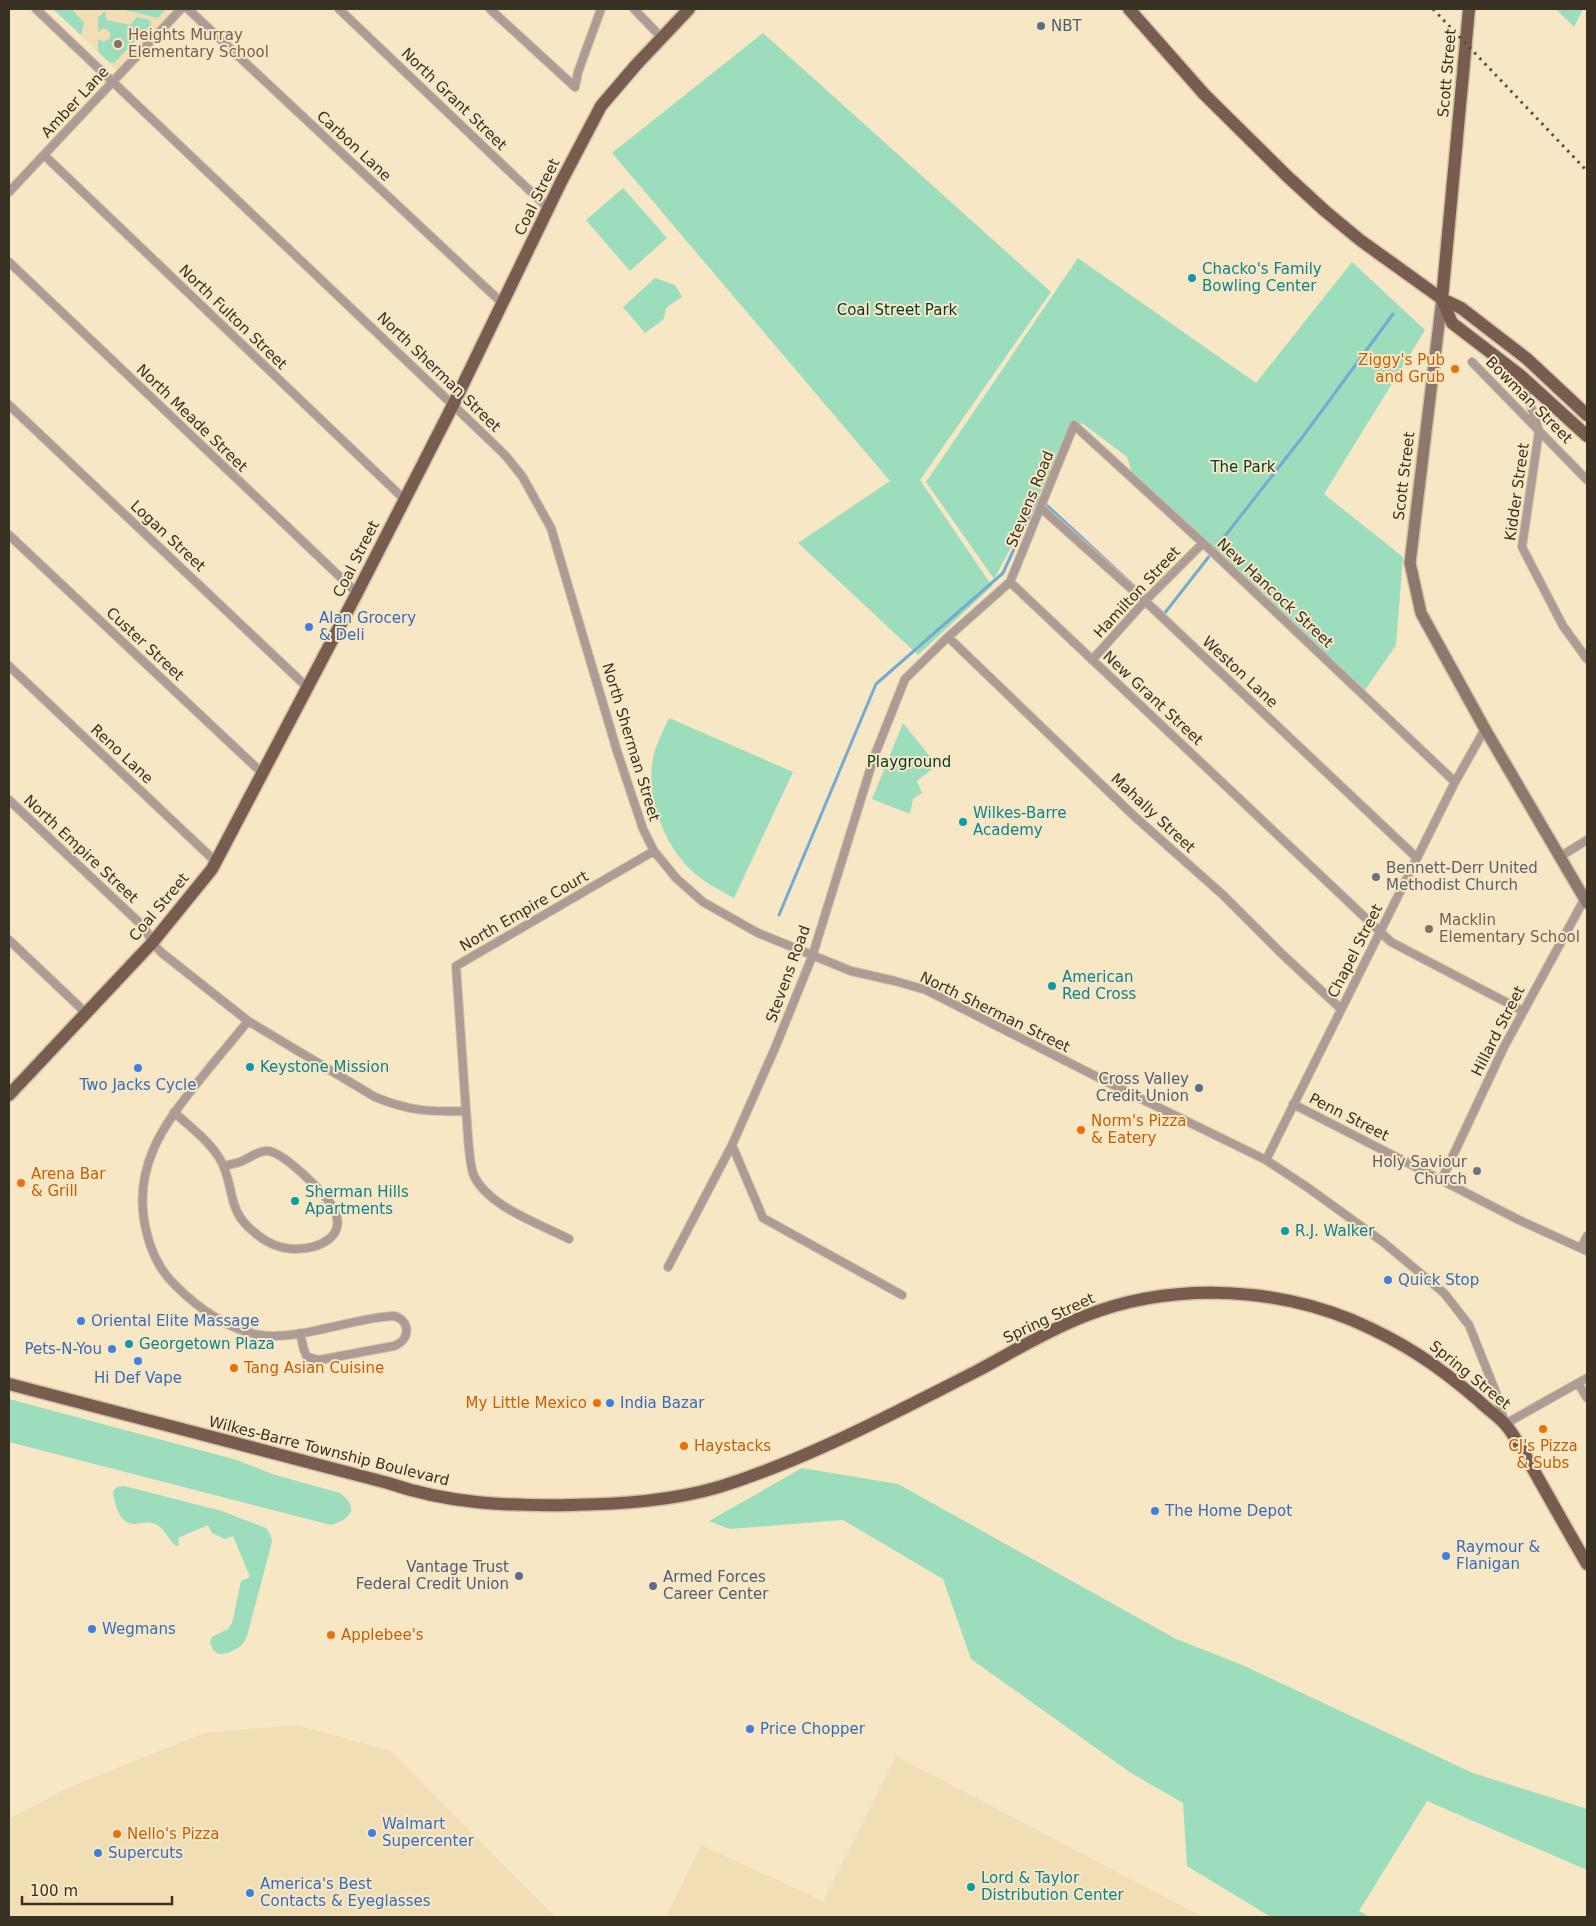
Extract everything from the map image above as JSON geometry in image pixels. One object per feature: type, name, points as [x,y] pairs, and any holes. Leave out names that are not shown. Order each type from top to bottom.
[{"type":"main road","name":"Coal Street","points":[[9,1095],[152,942],[216,862],[357,594],[453,404],[561,182],[601,106],[624,78],[689,9]]},
{"type":"main road","points":[[1129,9],[1204,94],[1288,177],[1360,240],[1442,299],[1461,308],[1526,358],[1587,415]]},
{"type":"main road","name":"Scott Street","points":[[1442,299],[1469,9]]},
{"type":"main road","points":[[1442,299],[1452,323],[1520,375],[1587,436]]},
{"type":"main road","name":"Spring Street","points":[[979,1370],[1052,1330],[1086,1315],[1119,1305],[1183,1294],[1221,1293],[1260,1296],[1296,1302],[1339,1315],[1402,1343],[1451,1377],[1505,1424],[1587,1564]]},
{"type":"main road","name":"Wilkes-Barre Township Boulevard","points":[[9,1384],[388,1484],[419,1494],[474,1503],[559,1505],[648,1502],[716,1488],[792,1460],[979,1370]]},
{"type":"street","name":"North Sherman Street","points":[[36,9],[453,404],[505,455],[522,476],[550,528],[631,797],[643,829],[654,851],[676,878],[703,902],[758,933],[851,972],[926,990],[1266,1160],[1307,1186],[1377,1238],[1444,1292],[1469,1324],[1496,1390],[1505,1424]]},
{"type":"street","name":"Amber Lane","points":[[9,192],[181,9]]},
{"type":"street","name":"Carbon Lane","points":[[188,9],[502,303]]},
{"type":"street","name":"North Grant Street","points":[[339,9],[549,209]]},
{"type":"street","points":[[490,9],[575,87],[578,72],[601,9]]},
{"type":"street","points":[[634,9],[662,38]]},
{"type":"street","name":"North Fulton Street","points":[[44,155],[404,499]]},
{"type":"street","name":"North Meade Street","points":[[9,262],[357,594]]},
{"type":"street","name":"Scott Street","points":[[1442,299],[1410,563],[1421,613],[1485,729],[1586,901]]},
{"type":"street","name":"Bowman Street","points":[[1472,362],[1587,480]]},
{"type":"street","name":"Kidder Street","points":[[1520,375],[1539,431],[1522,547],[1563,626],[1587,659]]},
{"type":"street","name":"Logan Street","points":[[9,405],[308,688]]},
{"type":"street","name":"Stevens Road","points":[[1010,582],[1074,425]]},
{"type":"street","name":"New Hancock Street","points":[[1074,425],[1203,543],[1455,782]]},
{"type":"street","name":"Weston Lane","points":[[1041,508],[1145,601],[1417,858]]},
{"type":"street","name":"Custer Street","points":[[9,535],[262,773]]},
{"type":"street","name":"Hamilton Street","points":[[1092,660],[1145,601],[1203,543]]},
{"type":"street","points":[[948,637],[1010,582]]},
{"type":"street","name":"New Grant Street","points":[[1010,582],[1391,942],[1523,1010]]},
{"type":"street","name":"Stevens Road","points":[[668,1267],[732,1145],[775,1048],[812,956],[874,757],[905,679],[948,637]]},
{"type":"street","name":"Mahally Street","points":[[948,637],[1134,816],[1223,895],[1341,1009]]},
{"type":"street","name":"Reno Lane","points":[[9,666],[216,862]]},
{"type":"street","name":"Chapel Street","points":[[1266,1160],[1455,782],[1485,729]]},
{"type":"street","name":"North Empire Street","points":[[9,800],[145,928],[152,942]]},
{"type":"street","points":[[1561,856],[1587,840]]},
{"type":"street","name":"North Empire Court","points":[[569,1239],[506,1208],[487,1193],[474,1176],[466,1111],[456,966],[654,851]]},
{"type":"street","name":"Hillard Street","points":[[1442,1179],[1523,1010],[1586,901]]},
{"type":"street","points":[[9,940],[86,1013]]},
{"type":"street","points":[[152,942],[162,953],[248,1021],[360,1088],[398,1107],[431,1112],[466,1111]]},
{"type":"street","points":[[248,1021],[174,1112],[152,1150],[144,1174],[142,1198],[144,1221],[156,1259],[167,1278],[184,1294],[217,1319],[229,1325],[249,1333],[273,1336],[395,1316],[405,1322],[407,1334],[405,1340],[394,1346],[319,1360],[307,1357],[300,1333]]},
{"type":"street","name":"Penn Street","points":[[1293,1104],[1519,1220],[1584,1250]]},
{"type":"street","points":[[174,1112],[216,1153],[224,1166],[239,1217],[260,1237],[275,1245],[296,1249],[329,1240],[335,1234],[338,1225],[332,1206],[294,1166],[278,1154],[268,1151],[224,1166]]},
{"type":"street","points":[[732,1145],[763,1218],[902,1295]]},
{"type":"street","points":[[1584,1250],[1587,1236]]},
{"type":"street","points":[[1505,1424],[1587,1378]]},
{"type":"street","points":[[1578,1383],[1587,1398]]},
{"type":"shaded area","name":"Heights Murray Elementary School","points":[[53,9],[180,9],[119,72]]},
{"type":"shaded area","points":[[296,1725],[391,1751],[555,1917],[9,1917],[9,1819],[72,1786],[204,1733]]},
{"type":"shaded area","points":[[896,1756],[1203,1917],[666,1917],[701,1845],[823,1901]]},
{"type":"green space","points":[[53,9],[72,9],[84,23],[81,35]]},
{"type":"green space","points":[[121,9],[166,9],[158,18]]},
{"type":"green space","points":[[1556,9],[1583,9],[1574,27]]},
{"type":"green space","points":[[105,11],[107,20],[130,25],[137,17],[150,20],[151,25],[114,63],[109,62],[98,52],[98,39],[104,42],[110,38],[110,32],[104,28],[98,32],[98,18]]},
{"type":"green space","name":"Coal Street Park","points":[[763,33],[1051,292],[920,480],[992,586],[918,655],[798,543],[890,481],[612,153]]},
{"type":"green space","points":[[623,188],[667,238],[630,271],[586,220]]},
{"type":"green space","name":"The Park","points":[[1078,258],[1256,383],[1352,262],[1425,330],[1324,494],[1403,557],[1396,645],[1363,693],[1135,481],[1127,457],[1082,423],[1069,439],[994,579],[926,482]]},
{"type":"green space","points":[[655,278],[675,285],[682,297],[666,308],[664,319],[645,333],[623,307]]},
{"type":"green space","points":[[669,718],[793,772],[734,898],[702,879],[681,859],[664,831],[658,815],[652,782],[652,766],[655,750]]},
{"type":"green space","name":"Playground","points":[[903,723],[937,765],[917,781],[922,793],[913,799],[910,814],[872,799]]},
{"type":"green space","points":[[9,1399],[237,1460],[272,1474],[340,1493],[350,1503],[351,1512],[344,1520],[331,1525],[9,1442]]},
{"type":"green space","points":[[802,1468],[898,1484],[1176,1639],[1240,1664],[1473,1773],[1587,1809],[1587,1870],[1427,1801],[1359,1911],[1370,1917],[1271,1917],[1187,1866],[1183,1803],[1131,1773],[971,1659],[943,1579],[843,1520],[730,1529],[709,1521]]},
{"type":"green space","points":[[124,1486],[222,1511],[266,1528],[271,1535],[272,1542],[247,1636],[239,1647],[227,1653],[218,1654],[213,1650],[210,1643],[212,1637],[228,1629],[232,1623],[241,1581],[250,1577],[233,1536],[225,1539],[212,1533],[208,1525],[178,1538],[179,1546],[176,1546],[161,1528],[155,1524],[147,1522],[135,1524],[125,1521],[116,1507],[113,1491],[117,1487]]},
{"type":"waterway","points":[[1156,606],[1164,614],[1304,435],[1393,314]]},
{"type":"waterway","points":[[779,915],[876,684],[1003,573],[1038,497],[1146,597]]},
{"type":"railway","points":[[1433,9],[1587,171]]},
{"type":"place","name":"NBT","points":[[1041,26]]},
{"type":"place","name":"Heights Murray Elementary School","points":[[118,44]]},
{"type":"place","name":"Chacko's Family Bowling Center","points":[[1192,278]]},
{"type":"place","name":"Ziggy's Pub and Grub","points":[[1455,369]]},
{"type":"place","name":"Alan Grocery & Deli","points":[[309,627]]},
{"type":"place","name":"Wilkes-Barre Academy","points":[[963,822]]},
{"type":"place","name":"Bennett-Derr United Methodist Church","points":[[1376,877]]},
{"type":"place","name":"Macklin Elementary School","points":[[1429,929]]},
{"type":"place","name":"American Red Cross","points":[[1052,986]]},
{"type":"place","name":"Keystone Mission","points":[[250,1067]]},
{"type":"place","name":"Two Jacks Cycle","points":[[138,1068]]},
{"type":"place","name":"Cross Valley Credit Union","points":[[1199,1088]]},
{"type":"place","name":"Norm's Pizza & Eatery","points":[[1081,1130]]},
{"type":"place","name":"Holy Saviour Church","points":[[1477,1171]]},
{"type":"place","name":"Arena Bar & Grill","points":[[21,1183]]},
{"type":"place","name":"Sherman Hills Apartments","points":[[295,1201]]},
{"type":"place","name":"R.J. Walker","points":[[1285,1231]]},
{"type":"place","name":"Quick Stop","points":[[1388,1280]]},
{"type":"place","name":"Oriental Elite Massage","points":[[81,1321]]},
{"type":"place","name":"Georgetown Plaza","points":[[129,1344]]},
{"type":"place","name":"Pets-N-You","points":[[112,1349]]},
{"type":"place","name":"Hi Def Vape","points":[[138,1361]]},
{"type":"place","name":"Tang Asian Cuisine","points":[[234,1368]]},
{"type":"place","name":"My Little Mexico","points":[[597,1403]]},
{"type":"place","name":"India Bazar","points":[[610,1403]]},
{"type":"place","name":"CJ's Pizza & Subs","points":[[1543,1429]]},
{"type":"place","name":"Haystacks","points":[[684,1446]]},
{"type":"place","name":"The Home Depot","points":[[1155,1511]]},
{"type":"place","name":"Raymour & Flanigan","points":[[1446,1556]]},
{"type":"place","name":"Vantage Trust Federal Credit Union","points":[[519,1576]]},
{"type":"place","name":"Armed Forces Career Center","points":[[653,1586]]},
{"type":"place","name":"Wegmans","points":[[92,1629]]},
{"type":"place","name":"Applebee's","points":[[331,1635]]},
{"type":"place","name":"Price Chopper","points":[[750,1729]]},
{"type":"place","name":"Walmart Supercenter","points":[[372,1833]]},
{"type":"place","name":"Nello's Pizza","points":[[117,1834]]},
{"type":"place","name":"Supercuts","points":[[98,1853]]},
{"type":"place","name":"Lord & Taylor Distribution Center","points":[[971,1887]]},
{"type":"place","name":"America's Best Contacts & Eyeglasses","points":[[250,1893]]}]
